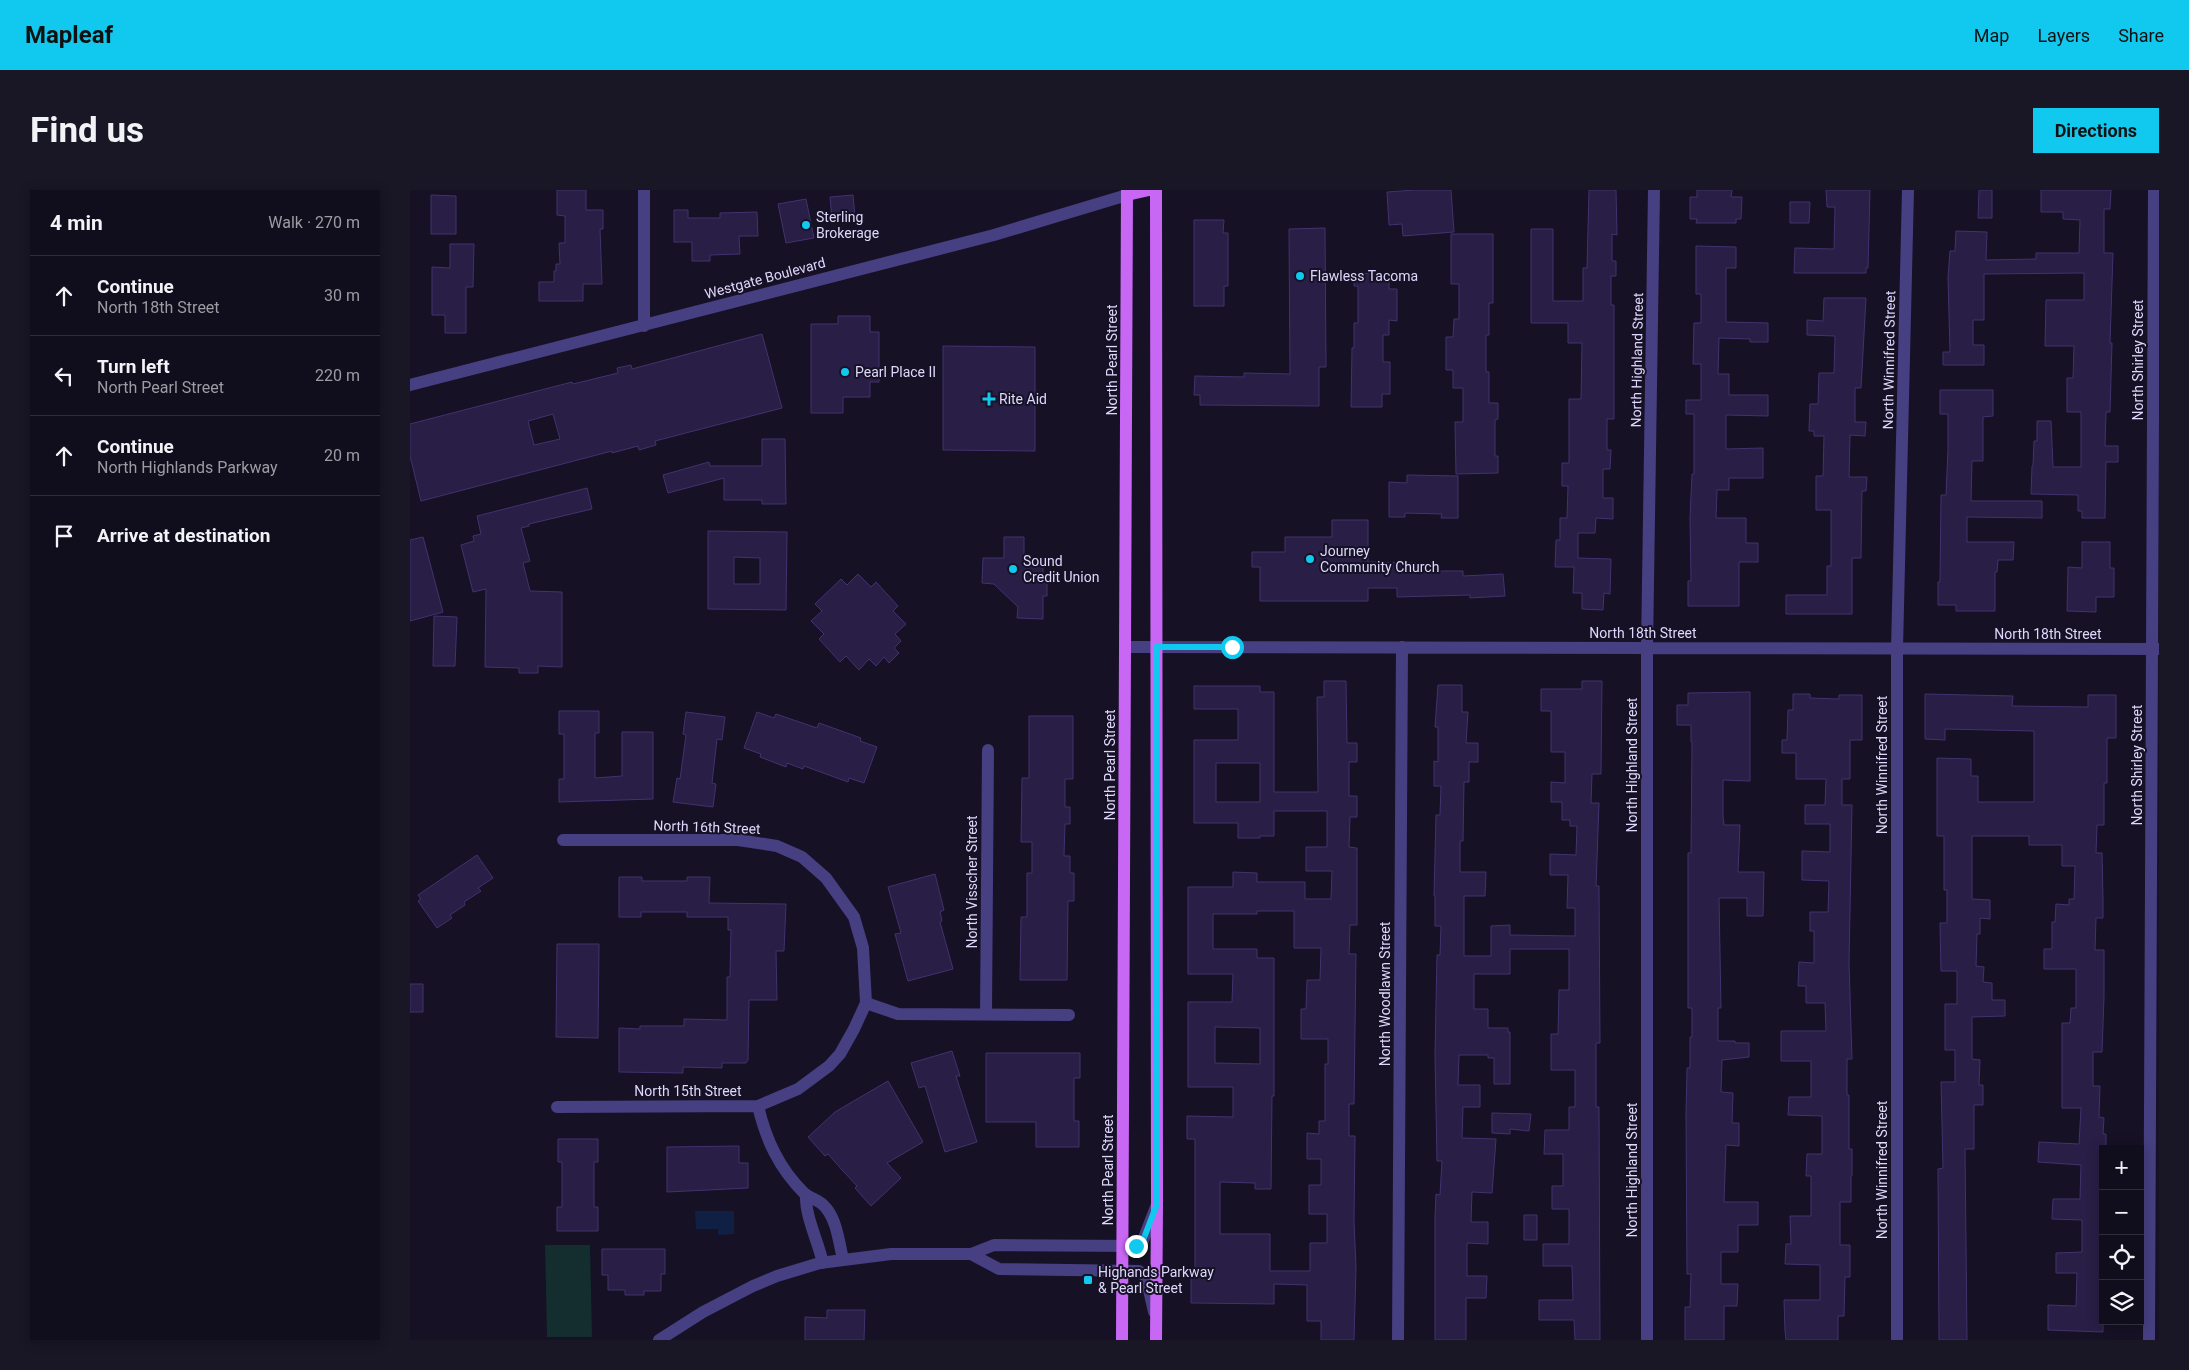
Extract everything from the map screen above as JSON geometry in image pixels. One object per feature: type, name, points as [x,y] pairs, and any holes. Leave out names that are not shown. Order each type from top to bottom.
[{"type":"main road","points":[[1127,193],[1149,190]]},
{"type":"main road","points":[[1156,190],[1156,1340]]},
{"type":"main road","name":"North Pearl Street","points":[[1122,1340],[1127,193]]},
{"type":"street","points":[[644,190],[644,326]]},
{"type":"street","name":"North Highland Street","points":[[1647,1340],[1647,648],[1654,190]]},
{"type":"street","name":"North Winnifred Street","points":[[1897,1340],[1897,649],[1908,190]]},
{"type":"street","name":"North Shirley Street","points":[[2149,1340],[2156,649],[2154,190]]},
{"type":"street","name":"Westgate Boulevard","points":[[410,385],[994,235],[1127,193]]},
{"type":"street","name":"North 18th Street","points":[[1126,647],[2156,649]]},
{"type":"street","name":"North Woodlawn Street","points":[[1398,1340],[1402,647]]},
{"type":"street","name":"North Visscher Street","points":[[986,1014],[988,750]]},
{"type":"street","name":"North 16th Street","points":[[563,840],[738,840],[760,842],[785,848],[802,857],[826,878],[854,917],[863,948],[866,1003]]},
{"type":"street","points":[[866,1003],[898,1014],[1069,1015]]},
{"type":"street","name":"North 15th Street","points":[[557,1106],[758,1106],[783,1096],[813,1079],[840,1054],[866,1003]]},
{"type":"street","points":[[758,1106],[763,1129],[778,1161],[806,1195],[818,1200],[826,1208],[832,1219],[843,1259]]},
{"type":"street","points":[[806,1195],[806,1206],[824,1263]]},
{"type":"street","points":[[660,1340],[703,1312],[753,1286],[777,1276],[843,1259],[891,1254],[971,1254],[994,1245],[1136,1246],[1142,1243],[1157,1204]]},
{"type":"street","points":[[971,1254],[999,1269],[1139,1271],[1146,1277],[1156,1322]]},
{"type":"green space","points":[[545,1245],[590,1245],[592,1337],[547,1337]]},
{"type":"water","points":[[695,1211],[734,1211],[734,1234],[718,1235],[718,1229],[696,1229]]},
{"type":"building","points":[[557,190],[586,190],[586,210],[603,210],[603,229],[600,229],[602,284],[583,284],[583,301],[539,301],[539,282],[554,282],[556,264],[560,264],[559,243],[565,243],[565,216],[557,215]]},
{"type":"building","points":[[1451,190],[1454,232],[1403,236],[1402,224],[1389,225],[1387,192]]},
{"type":"building","points":[[1589,190],[1616,190],[1617,235],[1612,234],[1612,261],[1616,261],[1616,276],[1611,276],[1611,305],[1614,305],[1614,419],[1607,419],[1607,450],[1611,450],[1610,469],[1603,469],[1603,498],[1613,498],[1613,519],[1596,518],[1595,533],[1578,533],[1578,558],[1611,559],[1610,594],[1604,593],[1603,610],[1582,609],[1582,593],[1573,593],[1574,567],[1555,567],[1556,540],[1560,540],[1560,518],[1567,518],[1568,486],[1562,486],[1562,463],[1569,463],[1569,399],[1581,399],[1582,343],[1568,343],[1568,323],[1531,323],[1531,229],[1553,229],[1553,301],[1583,301],[1583,268],[1587,268]]},
{"type":"building","points":[[1697,190],[1732,190],[1731,197],[1742,197],[1741,219],[1736,219],[1736,223],[1696,223],[1697,219],[1690,219],[1690,197],[1697,197]]},
{"type":"building","points":[[1826,190],[1870,190],[1868,268],[1866,268],[1866,273],[1794,273],[1795,248],[1834,249],[1835,207],[1827,207]]},
{"type":"building","points":[[1979,190],[1992,190],[1992,218],[1978,218]]},
{"type":"building","points":[[2041,190],[2111,190],[2110,209],[2104,209],[2104,253],[2113,253],[2110,412],[2106,412],[2105,446],[2118,446],[2118,462],[2106,462],[2105,518],[2082,518],[2082,511],[2078,511],[2078,495],[2031,494],[2034,441],[2037,441],[2037,421],[2051,421],[2053,467],[2081,467],[2081,412],[2067,412],[2067,378],[2073,378],[2074,346],[2045,346],[2046,300],[2084,300],[2084,273],[1984,274],[1984,320],[1973,320],[1973,345],[1984,345],[1984,365],[1943,365],[1943,352],[1950,352],[1948,277],[1950,251],[1955,251],[1956,231],[1987,232],[1986,260],[2036,259],[2036,253],[2079,253],[2080,220],[2063,219],[2063,212],[2041,212]]},
{"type":"building","points":[[431,195],[456,196],[456,234],[431,234]]},
{"type":"building","points":[[853,195],[855,217],[832,219],[830,197]]},
{"type":"building","name":"Sterling Brokerage","points":[[806,199],[814,238],[786,243],[778,204]]},
{"type":"building","points":[[1790,202],[1810,202],[1809,223],[1790,223]]},
{"type":"building","points":[[674,210],[688,210],[688,218],[720,218],[720,213],[757,212],[758,236],[739,236],[740,254],[710,255],[710,261],[692,261],[692,242],[674,242]]},
{"type":"building","points":[[1194,220],[1224,220],[1223,233],[1228,233],[1228,286],[1224,286],[1224,306],[1194,306]]},
{"type":"building","points":[[1325,228],[1326,367],[1319,367],[1319,406],[1200,405],[1200,395],[1194,395],[1195,376],[1244,377],[1244,373],[1290,374],[1289,229]]},
{"type":"building","points":[[1451,234],[1493,234],[1493,303],[1489,303],[1489,335],[1486,335],[1486,372],[1489,372],[1489,403],[1498,403],[1498,419],[1495,420],[1495,456],[1498,456],[1498,473],[1456,474],[1455,422],[1463,422],[1463,388],[1453,388],[1453,370],[1446,370],[1446,337],[1453,337],[1454,319],[1459,319],[1459,284],[1451,284]]},
{"type":"building","points":[[450,244],[474,244],[473,287],[466,287],[466,333],[445,333],[445,315],[432,315],[432,267],[450,268]]},
{"type":"building","points":[[1696,246],[1736,247],[1736,268],[1726,268],[1726,322],[1768,323],[1768,342],[1750,342],[1750,339],[1719,338],[1718,374],[1729,374],[1729,395],[1768,395],[1768,416],[1726,415],[1726,449],[1763,448],[1763,478],[1729,478],[1729,490],[1717,490],[1716,518],[1746,518],[1746,543],[1758,543],[1758,562],[1739,562],[1739,606],[1688,606],[1688,581],[1691,581],[1690,518],[1692,474],[1694,474],[1694,414],[1686,414],[1686,400],[1701,400],[1701,364],[1693,364],[1694,323],[1701,323],[1701,294],[1696,294]]},
{"type":"building","points":[[1354,273],[1389,274],[1389,289],[1397,289],[1397,321],[1389,320],[1389,335],[1383,335],[1383,362],[1390,362],[1390,394],[1382,394],[1382,407],[1351,407],[1354,323],[1358,323],[1358,286],[1354,286]]},
{"type":"building","points":[[1824,298],[1866,298],[1861,388],[1855,388],[1855,422],[1866,422],[1865,436],[1850,435],[1849,477],[1867,477],[1866,491],[1862,491],[1861,558],[1852,558],[1852,614],[1786,614],[1786,595],[1827,595],[1827,566],[1831,566],[1831,510],[1816,510],[1816,476],[1823,476],[1824,436],[1814,436],[1814,431],[1809,431],[1810,404],[1818,404],[1819,373],[1834,373],[1835,336],[1807,335],[1807,320],[1823,321]]},
{"type":"building","name":"Pearl Place II","points":[[838,316],[870,316],[870,332],[879,332],[879,382],[870,382],[870,397],[843,397],[843,413],[811,413],[811,324],[838,324]]},
{"type":"building","points":[[762,334],[782,408],[655,441],[656,445],[639,450],[638,446],[612,453],[612,451],[421,501],[410,456],[410,424],[572,382],[573,384],[618,373],[617,368],[631,365],[632,369]],"holes":[[[553,414],[560,439],[534,445],[528,421]]]},
{"type":"building","name":"Rite Aid","points":[[943,346],[1035,347],[1035,451],[943,450]]},
{"type":"building","points":[[1940,390],[1993,390],[1993,416],[1983,417],[1983,461],[1972,461],[1971,501],[2042,501],[2042,518],[1967,517],[1967,542],[2014,542],[2013,560],[1998,560],[1997,572],[1995,572],[1995,611],[1956,611],[1956,605],[1938,605],[1941,495],[1946,495],[1948,449],[1948,414],[1940,414]]},
{"type":"building","points":[[762,439],[785,439],[786,504],[762,504],[762,500],[724,500],[724,478],[668,493],[663,475],[709,462],[710,466],[762,466]]},
{"type":"building","points":[[1407,475],[1458,476],[1458,518],[1441,518],[1442,514],[1405,513],[1405,517],[1389,517],[1389,482],[1407,483]]},
{"type":"building","points":[[587,488],[592,509],[529,524],[529,526],[521,528],[530,561],[523,563],[530,591],[562,592],[562,667],[538,666],[538,673],[519,673],[519,668],[485,667],[486,589],[473,592],[461,545],[474,541],[473,536],[481,534],[477,516]]},
{"type":"building","name":"Journey Community Church","points":[[1332,520],[1368,520],[1368,562],[1416,563],[1416,571],[1463,571],[1463,576],[1503,574],[1505,596],[1470,598],[1470,595],[1397,597],[1397,588],[1368,588],[1368,601],[1260,601],[1260,567],[1252,567],[1252,552],[1285,552],[1285,537],[1332,537]]},
{"type":"building","points":[[708,531],[787,532],[786,610],[708,609]],"holes":[[[734,557],[760,558],[760,584],[734,584]]]},
{"type":"building","points":[[423,537],[443,612],[410,621],[410,540]]},
{"type":"building","name":"Sound Credit Union","points":[[1004,537],[1024,537],[1024,558],[1043,558],[1043,580],[1047,580],[1047,596],[1043,596],[1043,619],[1017,618],[1018,607],[994,584],[982,583],[983,558],[1004,558]]},
{"type":"building","points":[[2082,542],[2110,542],[2110,568],[2114,568],[2114,597],[2096,597],[2096,612],[2067,611],[2068,567],[2082,568]]},
{"type":"building","points":[[858,574],[871,587],[876,582],[898,606],[893,611],[906,624],[895,634],[901,641],[894,648],[899,653],[889,663],[884,657],[876,666],[869,659],[859,670],[846,656],[840,662],[819,639],[824,634],[811,621],[822,611],[815,604],[841,579],[847,585]]},
{"type":"building","points":[[434,616],[457,617],[455,666],[433,666]]},
{"type":"building","points":[[1324,681],[1346,681],[1347,743],[1357,743],[1357,762],[1349,762],[1349,796],[1357,796],[1357,817],[1350,817],[1349,847],[1357,848],[1357,925],[1350,925],[1349,954],[1356,954],[1354,1104],[1349,1104],[1349,1136],[1355,1136],[1354,1221],[1356,1268],[1354,1340],[1321,1340],[1321,1321],[1307,1321],[1307,1285],[1274,1284],[1274,1304],[1191,1303],[1191,1271],[1195,1271],[1195,1139],[1187,1139],[1187,1116],[1233,1117],[1233,1087],[1188,1087],[1188,1002],[1232,1002],[1233,974],[1188,974],[1188,887],[1233,887],[1233,872],[1257,873],[1257,882],[1305,882],[1305,899],[1331,899],[1332,871],[1306,871],[1306,847],[1327,847],[1327,811],[1274,811],[1274,836],[1260,836],[1260,838],[1238,838],[1238,823],[1194,823],[1194,740],[1238,740],[1238,709],[1194,709],[1194,686],[1260,686],[1260,692],[1274,692],[1274,792],[1318,792],[1317,697],[1324,697]],"holes":[[[1216,763],[1260,763],[1260,802],[1216,802]],[[1257,911],[1294,911],[1294,948],[1321,948],[1320,980],[1307,980],[1306,1009],[1301,1009],[1301,1039],[1328,1039],[1328,1064],[1325,1064],[1325,1121],[1319,1121],[1319,1134],[1307,1133],[1307,1159],[1321,1159],[1321,1185],[1309,1185],[1309,1214],[1327,1214],[1327,1243],[1310,1243],[1310,1271],[1270,1271],[1270,1234],[1220,1234],[1220,1182],[1255,1183],[1255,1189],[1271,1189],[1272,1096],[1274,1096],[1274,958],[1257,958],[1257,949],[1213,949],[1213,914],[1257,914]],[[1215,1027],[1260,1028],[1260,1064],[1215,1063]]]},
{"type":"building","points":[[1582,681],[1602,681],[1601,774],[1592,774],[1591,803],[1599,803],[1596,886],[1599,886],[1600,1043],[1596,1043],[1596,1107],[1599,1107],[1600,1340],[1575,1340],[1574,1320],[1539,1320],[1539,1300],[1573,1300],[1572,1266],[1543,1266],[1543,1244],[1569,1244],[1569,1209],[1552,1209],[1552,1186],[1563,1186],[1563,1154],[1544,1154],[1545,1130],[1569,1130],[1569,1107],[1575,1107],[1575,1070],[1551,1070],[1551,1034],[1558,1034],[1559,990],[1569,990],[1569,949],[1510,949],[1510,974],[1474,974],[1474,1009],[1488,1009],[1488,1028],[1508,1028],[1508,1032],[1510,1032],[1510,1084],[1494,1084],[1494,1058],[1488,1058],[1488,1055],[1459,1055],[1458,1085],[1480,1085],[1480,1107],[1463,1107],[1462,1138],[1496,1139],[1492,1193],[1472,1192],[1471,1222],[1488,1222],[1488,1244],[1467,1243],[1467,1276],[1487,1276],[1486,1298],[1466,1298],[1466,1340],[1435,1340],[1435,1217],[1436,1194],[1440,1195],[1442,1161],[1437,1161],[1435,1055],[1437,955],[1440,955],[1441,926],[1435,926],[1434,896],[1436,815],[1440,815],[1441,786],[1434,786],[1434,761],[1438,762],[1438,727],[1435,727],[1438,685],[1462,685],[1462,712],[1468,712],[1466,743],[1478,743],[1478,762],[1469,762],[1469,782],[1464,782],[1463,841],[1460,841],[1460,872],[1486,872],[1485,896],[1464,896],[1464,956],[1491,956],[1491,926],[1510,925],[1510,935],[1575,936],[1575,908],[1567,908],[1568,875],[1550,875],[1550,854],[1576,855],[1577,826],[1570,826],[1570,820],[1562,820],[1562,802],[1551,802],[1551,782],[1565,783],[1565,752],[1551,752],[1551,711],[1541,711],[1541,689],[1582,689]]},
{"type":"building","points":[[1750,692],[1750,781],[1723,780],[1723,816],[1724,825],[1740,825],[1738,872],[1764,872],[1763,916],[1747,916],[1747,898],[1719,898],[1721,1008],[1718,1008],[1718,1041],[1749,1043],[1749,1057],[1722,1060],[1721,1092],[1733,1093],[1732,1123],[1739,1123],[1739,1146],[1726,1145],[1724,1202],[1758,1202],[1758,1225],[1738,1225],[1738,1252],[1721,1252],[1721,1284],[1738,1284],[1737,1306],[1724,1306],[1724,1340],[1685,1340],[1685,1307],[1690,1307],[1691,1274],[1687,1274],[1686,1114],[1687,1068],[1690,1068],[1690,1037],[1692,1037],[1692,1008],[1688,1008],[1688,853],[1691,853],[1692,742],[1691,725],[1677,725],[1677,705],[1688,705],[1688,693]]},
{"type":"building","points":[[1793,694],[1810,694],[1810,698],[1839,699],[1839,695],[1862,695],[1862,740],[1850,740],[1850,779],[1842,779],[1842,805],[1852,805],[1849,963],[1852,1059],[1847,1059],[1847,1095],[1849,1095],[1849,1149],[1852,1149],[1852,1176],[1851,1202],[1840,1202],[1840,1245],[1850,1245],[1850,1277],[1845,1277],[1844,1316],[1838,1316],[1838,1340],[1786,1340],[1785,1331],[1784,1300],[1820,1300],[1820,1265],[1785,1264],[1786,1244],[1791,1244],[1790,1216],[1811,1216],[1811,1176],[1806,1176],[1807,1154],[1822,1154],[1822,1116],[1788,1115],[1789,1097],[1811,1097],[1811,1061],[1781,1061],[1781,1031],[1826,1031],[1825,1003],[1806,1003],[1806,986],[1798,986],[1799,962],[1814,963],[1814,931],[1810,931],[1810,912],[1828,912],[1829,881],[1802,880],[1802,851],[1830,852],[1830,824],[1805,824],[1805,805],[1825,805],[1826,779],[1796,779],[1796,753],[1782,753],[1782,740],[1787,740],[1788,710],[1793,710]]},
{"type":"building","points":[[1925,694],[2013,696],[2012,706],[2088,707],[2088,695],[2116,695],[2116,738],[2107,738],[2107,783],[2104,783],[2104,825],[2097,825],[2096,853],[2102,853],[2103,918],[2096,918],[2095,950],[2104,950],[2102,1052],[2093,1052],[2093,1086],[2100,1086],[2099,1117],[2104,1118],[2103,1134],[2106,1134],[2106,1145],[2099,1145],[2099,1325],[2103,1325],[2103,1332],[2048,1330],[2048,1305],[2076,1306],[2077,1273],[2056,1273],[2056,1253],[2082,1252],[2082,1220],[2052,1219],[2053,1199],[2080,1199],[2081,1165],[2038,1162],[2039,1142],[2079,1144],[2081,1108],[2062,1108],[2062,1023],[2070,1023],[2071,1008],[2076,1008],[2076,969],[2044,969],[2044,949],[2052,949],[2052,922],[2055,922],[2056,904],[2069,905],[2069,899],[2074,899],[2075,866],[2062,866],[2062,845],[2029,845],[2029,836],[1972,836],[1972,899],[1990,900],[1990,919],[1980,918],[1980,934],[1977,934],[1976,966],[1984,967],[1983,982],[1992,983],[1992,1000],[2005,1000],[2005,1016],[1972,1017],[1972,1059],[1980,1060],[1979,1085],[1983,1085],[1983,1105],[1974,1105],[1974,1149],[1965,1149],[1967,1340],[1939,1340],[1938,1169],[1943,1168],[1941,1082],[1955,1082],[1955,1050],[1945,1050],[1945,1004],[1957,1004],[1957,971],[1941,971],[1940,923],[1947,923],[1947,890],[1944,890],[1944,836],[1937,836],[1937,758],[1971,759],[1971,776],[1978,776],[1978,802],[2034,802],[2034,731],[1945,729],[1945,740],[1925,739]]},
{"type":"building","points":[[559,711],[599,711],[599,733],[595,733],[595,778],[622,776],[622,732],[653,732],[653,799],[559,802],[559,779],[564,779],[564,734],[559,734]]},
{"type":"building","points":[[686,712],[725,717],[722,740],[717,739],[712,783],[716,784],[713,807],[673,802],[677,778],[680,779],[686,735],[683,734]]},
{"type":"building","points":[[757,712],[774,718],[776,714],[817,728],[819,723],[861,738],[860,741],[877,747],[864,783],[849,778],[848,782],[804,766],[803,769],[787,763],[786,767],[760,757],[761,754],[744,748]]},
{"type":"building","points":[[1029,716],[1073,716],[1073,779],[1065,779],[1065,807],[1070,807],[1070,824],[1065,824],[1064,856],[1070,856],[1070,873],[1074,873],[1074,901],[1068,901],[1067,980],[1020,980],[1021,917],[1027,917],[1027,873],[1032,873],[1032,842],[1021,842],[1022,778],[1029,778]]},
{"type":"building","points":[[477,855],[493,878],[478,888],[481,891],[464,902],[465,905],[450,915],[452,918],[437,928],[418,901],[421,899],[418,895]]},
{"type":"building","points":[[935,874],[944,910],[940,912],[942,921],[940,922],[953,969],[908,981],[895,934],[901,933],[888,887]]},
{"type":"building","points":[[619,877],[642,877],[642,881],[687,881],[687,877],[710,877],[709,903],[786,904],[784,951],[776,951],[777,1000],[749,1000],[748,1060],[746,1063],[722,1063],[722,1068],[683,1067],[683,1073],[619,1072],[619,1028],[640,1029],[640,1026],[684,1026],[684,1019],[727,1020],[727,977],[730,977],[731,930],[728,930],[728,917],[687,917],[687,912],[641,912],[641,917],[619,917]]},
{"type":"building","points":[[557,944],[599,944],[598,1038],[556,1037]]},
{"type":"building","points":[[410,984],[423,984],[423,1012],[410,1012]]},
{"type":"building","points":[[952,1051],[960,1076],[956,1076],[977,1142],[945,1152],[925,1086],[919,1088],[911,1063]]},
{"type":"building","points":[[986,1053],[1080,1053],[1080,1078],[1074,1078],[1074,1121],[1079,1121],[1079,1147],[1036,1147],[1036,1122],[986,1122]]},
{"type":"building","points":[[888,1081],[923,1142],[887,1163],[901,1178],[871,1206],[855,1188],[857,1186],[828,1154],[825,1156],[808,1137],[835,1112]]},
{"type":"building","points":[[1492,1113],[1531,1114],[1529,1131],[1510,1129],[1510,1134],[1492,1133]]},
{"type":"building","points":[[558,1139],[598,1139],[598,1162],[594,1162],[594,1207],[598,1207],[598,1231],[557,1231],[557,1207],[562,1207],[562,1162],[558,1162]]},
{"type":"building","points":[[739,1146],[739,1163],[748,1163],[748,1188],[667,1192],[667,1147]]},
{"type":"building","points":[[1524,1215],[1537,1215],[1537,1240],[1524,1240]]},
{"type":"building","points":[[602,1249],[665,1249],[665,1274],[661,1274],[661,1291],[644,1291],[644,1295],[625,1295],[625,1290],[608,1290],[608,1275],[602,1275]]},
{"type":"building","points":[[827,1310],[865,1310],[864,1340],[805,1340],[805,1317],[827,1318]]},
{"type":"place","name":"Sterling Brokerage","points":[[806,225]]},
{"type":"place","name":"Flawless Tacoma","points":[[1300,276]]},
{"type":"place","name":"Pearl Place II","points":[[845,372]]},
{"type":"place","name":"Rite Aid","points":[[989,399]]},
{"type":"place","name":"Journey Community Church","points":[[1310,559]]},
{"type":"place","name":"Sound Credit Union","points":[[1013,569]]},
{"type":"place","name":"Highands Parkway & Pearl Street","points":[[1088,1280]]},
{"type":"route","points":[[1136,1246],[1142,1243],[1157,1204],[1156,647],[1232,647]]}]
